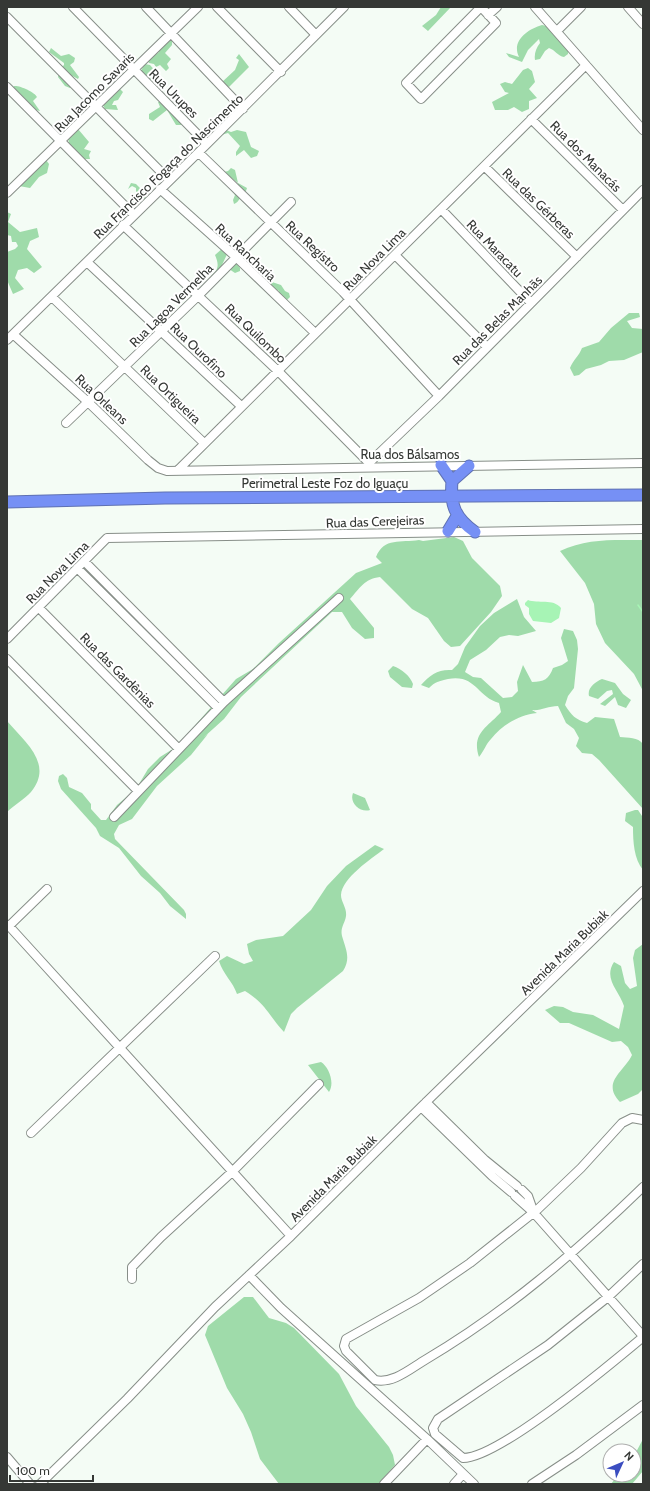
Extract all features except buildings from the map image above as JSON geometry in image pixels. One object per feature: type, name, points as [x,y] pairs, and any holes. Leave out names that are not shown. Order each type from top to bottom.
[{"type":"highway","points":[[441,465],[452,481],[451,497],[457,516],[465,525],[475,532]]},
{"type":"highway","points":[[452,481],[469,466]]},
{"type":"highway","name":"Perimetral Leste Foz do Iguaçu","points":[[7,502],[165,498],[643,495]]},
{"type":"highway","points":[[448,531],[457,516]]},
{"type":"street","name":"Rua Urupes","points":[[73,7],[208,144]]},
{"type":"street","points":[[146,7],[243,109]]},
{"type":"street","name":"Rua Jacomo Savaris","points":[[7,193],[198,7]]},
{"type":"street","points":[[217,7],[280,72]]},
{"type":"street","points":[[290,7],[316,35]]},
{"type":"street","name":"Rua Francisco Fogaça do Nascimento","points":[[7,340],[14,335],[134,214],[199,153],[344,7]]},
{"type":"street","points":[[481,7],[488,15],[496,23],[421,99],[406,83],[481,7]]},
{"type":"street","points":[[488,15],[497,7]]},
{"type":"street","points":[[535,7],[643,130]]},
{"type":"street","points":[[557,31],[581,7]]},
{"type":"street","points":[[628,7],[643,24]]},
{"type":"street","points":[[7,17],[169,180]]},
{"type":"street","name":"Rua Nova Lima","points":[[178,470],[278,371],[314,333],[485,167],[586,65]]},
{"type":"street","points":[[7,87],[134,214]]},
{"type":"street","name":"Rua dos Manacás","points":[[531,119],[623,210]]},
{"type":"street","name":"Rua Registro","points":[[199,153],[350,299],[439,396]]},
{"type":"street","name":"Rua das Gérberas","points":[[485,167],[577,257]]},
{"type":"street","name":"Rua Rancharia","points":[[160,189],[236,257],[314,333]]},
{"type":"street","name":"Rua das Belas Manhãs","points":[[369,464],[439,396],[643,190]]},
{"type":"street","name":"Rua Lagoa Vermelha","points":[[66,423],[199,295],[291,202]]},
{"type":"street","name":"Rua Maracatu","points":[[441,210],[531,303]]},
{"type":"street","name":"Rua Quilombo","points":[[123,225],[278,371],[369,464]]},
{"type":"street","points":[[395,255],[487,347]]},
{"type":"street","name":"Rua Ourofino","points":[[87,262],[241,406]]},
{"type":"street","name":"Rua Ortigueira","points":[[52,297],[126,366],[204,443]]},
{"type":"street","name":"Rua Orleans","points":[[14,335],[158,468],[167,471],[178,470]]},
{"type":"street","name":"Rua dos Bálsamos","points":[[178,470],[369,464],[469,466],[643,463]]},
{"type":"street","name":"Rua das Cerejeiras","points":[[107,538],[448,531],[475,532],[643,529]]},
{"type":"street","name":"Rua Nova Lima","points":[[7,639],[107,538]]},
{"type":"street","points":[[84,561],[221,705]]},
{"type":"street","points":[[77,568],[221,705]]},
{"type":"street","points":[[114,817],[221,705],[339,598]]},
{"type":"street","name":"Rua das Gardênias","points":[[39,608],[179,748]]},
{"type":"street","points":[[7,659],[138,791]]},
{"type":"street","points":[[47,888],[8,926],[291,1236]]},
{"type":"street","name":"Avenida Maria Bubiak","points":[[40,1484],[127,1399],[215,1307],[291,1236],[643,891]]},
{"type":"street","points":[[31,1133],[215,956]]},
{"type":"street","points":[[132,1279],[132,1266],[144,1253],[232,1172],[319,1084]]},
{"type":"street","points":[[423,1105],[514,1189],[528,1196],[534,1213],[571,1254],[608,1297],[643,1336],[554,1408],[484,1452],[470,1458],[463,1458],[435,1434],[433,1428],[435,1423],[441,1417],[548,1345],[608,1297],[643,1264]]},
{"type":"street","points":[[643,1120],[632,1118],[622,1123],[581,1168],[534,1213],[464,1267],[419,1298],[346,1339],[344,1346],[346,1351],[375,1380],[389,1380],[398,1376],[458,1341],[524,1293],[571,1254],[643,1187]]},
{"type":"street","points":[[249,1275],[282,1308],[427,1439],[474,1484]]},
{"type":"street","points":[[532,1484],[576,1455],[643,1405]]},
{"type":"street","points":[[384,1484],[427,1439]]},
{"type":"street","points":[[7,1456],[30,1484]]},
{"type":"street","points":[[454,1484],[463,1474]]},
{"type":"shaded area","points":[[441,7],[451,7],[428,31],[422,26],[436,15]]},
{"type":"shaded area","points":[[542,25],[551,27],[568,49],[568,54],[564,57],[549,48],[540,59],[535,60],[537,47],[540,43],[539,39],[528,50],[522,62],[509,57],[506,53],[519,57],[517,46],[522,36],[531,29]]},
{"type":"shaded area","points":[[170,40],[172,41],[172,45],[165,53],[171,59],[167,64],[169,68],[166,71],[160,65],[156,67],[148,61],[152,55],[154,56],[159,52],[158,50]]},
{"type":"shaded area","points":[[51,48],[61,56],[69,54],[75,58],[74,62],[70,65],[79,77],[78,79],[67,73],[72,86],[70,88],[65,86],[58,77],[59,70],[64,63],[49,52]]},
{"type":"shaded area","points":[[239,54],[249,67],[229,87],[221,83],[235,70],[239,60],[236,58]]},
{"type":"shaded area","points":[[145,64],[150,65],[158,74],[156,82],[148,80],[149,78],[140,72]]},
{"type":"shaded area","points":[[528,68],[532,71],[535,82],[529,89],[537,98],[529,101],[529,109],[522,112],[514,107],[508,110],[495,110],[492,102],[509,93],[505,92],[500,84],[505,82],[512,84],[523,70]]},
{"type":"shaded area","points":[[14,86],[27,89],[36,95],[37,97],[33,101],[40,111],[36,110],[12,89]]},
{"type":"shaded area","points":[[120,89],[123,92],[118,100],[114,101],[112,105],[116,105],[118,110],[105,109],[103,105]]},
{"type":"shaded area","points":[[158,102],[163,102],[181,120],[181,125],[176,125],[167,110],[153,121],[149,119],[149,114],[160,107]]},
{"type":"shaded area","points":[[78,129],[89,142],[84,149],[91,151],[89,155],[90,159],[83,159],[67,144],[69,141],[67,139]]},
{"type":"shaded area","points":[[224,129],[231,132],[237,130],[246,132],[251,147],[259,151],[257,156],[251,158],[244,150],[236,156],[236,152],[240,146],[228,133],[221,135]]},
{"type":"shaded area","points":[[46,160],[49,164],[47,173],[39,177],[30,188],[19,186]]},
{"type":"shaded area","points":[[231,168],[235,170],[238,183],[224,172]]},
{"type":"shaded area","points":[[131,183],[136,184],[141,189],[147,187],[148,191],[146,198],[142,199],[140,203],[130,207],[129,205],[133,203],[132,200],[138,198],[139,193],[136,192],[136,188],[132,186],[128,189]]},
{"type":"shaded area","points":[[238,183],[247,188],[238,202],[234,204],[233,200],[235,195],[232,191],[238,186]]},
{"type":"shaded area","points":[[7,212],[11,214],[8,222],[20,232],[37,228],[39,237],[30,241],[27,249],[42,267],[34,273],[27,268],[18,270],[15,278],[24,289],[13,294],[7,280],[7,252],[18,246],[16,242],[12,242],[11,236],[7,235]]},
{"type":"shaded area","points":[[224,247],[229,250],[222,265],[224,266],[234,260],[240,268],[240,271],[235,273],[229,269],[219,277],[218,282],[211,276],[218,267],[215,255]]},
{"type":"shaded area","points":[[262,264],[267,268],[265,278],[270,278],[270,276],[272,278],[272,282],[281,285],[285,291],[289,293],[290,297],[286,301],[279,295],[279,291],[273,288],[256,271]]},
{"type":"shaded area","points":[[629,313],[639,313],[640,317],[627,321],[632,328],[643,329],[643,352],[624,360],[609,361],[586,369],[579,375],[574,376],[570,368],[582,348],[599,342],[611,328]]},
{"type":"shaded area","points":[[454,537],[463,541],[472,558],[500,586],[502,596],[491,612],[460,646],[451,647],[444,641],[428,618],[412,609],[380,577],[366,582],[350,599],[374,628],[374,638],[365,639],[352,628],[342,612],[332,612],[241,697],[224,719],[203,738],[208,734],[191,755],[157,786],[132,819],[119,825],[114,834],[115,839],[184,910],[186,919],[170,906],[160,893],[141,876],[119,848],[100,836],[96,828],[61,789],[58,781],[59,776],[63,774],[67,778],[69,787],[82,793],[91,804],[91,809],[101,820],[106,820],[117,805],[136,789],[148,769],[160,757],[176,747],[236,679],[253,669],[279,643],[356,573],[382,563],[376,557],[384,546],[394,542],[423,541]]},
{"type":"shaded area","points":[[611,540],[643,540],[643,691],[634,674],[605,643],[596,624],[594,604],[585,583],[560,551],[590,542]]},
{"type":"shaded area","points":[[517,599],[524,617],[536,631],[518,636],[509,635],[500,637],[486,650],[470,660],[465,672],[473,677],[481,678],[503,698],[512,697],[518,691],[517,682],[523,665],[532,682],[536,682],[546,679],[550,675],[553,668],[568,661],[561,638],[564,629],[573,631],[577,640],[578,649],[574,688],[568,696],[565,705],[574,717],[587,723],[595,717],[614,719],[620,737],[636,739],[643,744],[643,809],[599,760],[592,754],[582,753],[576,746],[579,738],[574,729],[566,723],[558,706],[532,710],[537,713],[517,718],[506,725],[489,741],[479,757],[477,742],[479,736],[501,712],[499,703],[486,696],[471,683],[457,678],[440,681],[429,688],[421,685],[435,673],[452,670],[458,664],[465,647],[480,626],[494,613]]},
{"type":"shaded area","points":[[528,600],[536,602],[550,602],[558,605],[561,608],[559,618],[551,623],[533,621],[529,614],[529,608],[525,605]]},
{"type":"shaded area","points":[[393,666],[400,669],[408,676],[413,684],[412,688],[402,687],[390,677],[388,671]]},
{"type":"shaded area","points":[[602,679],[615,683],[623,694],[631,700],[626,708],[618,705],[615,697],[605,706],[600,704],[613,694],[612,690],[607,691],[598,699],[589,696],[589,690],[592,686]]},
{"type":"shaded area","points":[[7,721],[29,745],[38,763],[39,772],[37,782],[31,792],[7,812]]},
{"type":"shaded area","points":[[353,793],[365,798],[370,810],[366,811],[359,809],[354,804],[352,797]]},
{"type":"shaded area","points":[[638,810],[642,816],[643,870],[636,856],[633,827],[625,821],[626,813]]},
{"type":"shaded area","points":[[375,845],[384,849],[358,869],[346,882],[341,895],[346,913],[342,933],[347,954],[347,962],[343,971],[291,1014],[284,1032],[263,1005],[252,996],[245,991],[237,994],[219,961],[227,956],[244,964],[253,961],[249,954],[247,944],[256,940],[283,936],[311,910],[327,886],[346,866]]},
{"type":"shaded area","points":[[643,944],[643,1089],[638,1094],[620,1102],[615,1095],[613,1083],[632,1055],[628,1047],[621,1041],[612,1042],[569,1023],[560,1023],[545,1010],[554,1006],[563,1007],[573,1012],[593,1015],[619,1029],[624,1006],[611,979],[611,968],[614,962],[621,966],[625,983],[630,989],[637,986],[633,958],[635,950]]},
{"type":"shaded area","points":[[321,1062],[329,1071],[331,1088],[329,1092],[308,1065]]},
{"type":"shaded area","points":[[244,1297],[253,1297],[269,1318],[286,1323],[294,1328],[339,1374],[356,1406],[389,1447],[393,1455],[395,1465],[378,1484],[279,1484],[260,1459],[251,1432],[243,1414],[227,1388],[205,1335],[208,1326]]},
{"type":"shaded area","points":[[643,1439],[642,1472],[642,1443]]},
{"type":"shaded area","points":[[612,1483],[633,1483],[632,1484],[611,1484]]},
{"type":"waterway","points":[[638,605],[643,612]]}]
